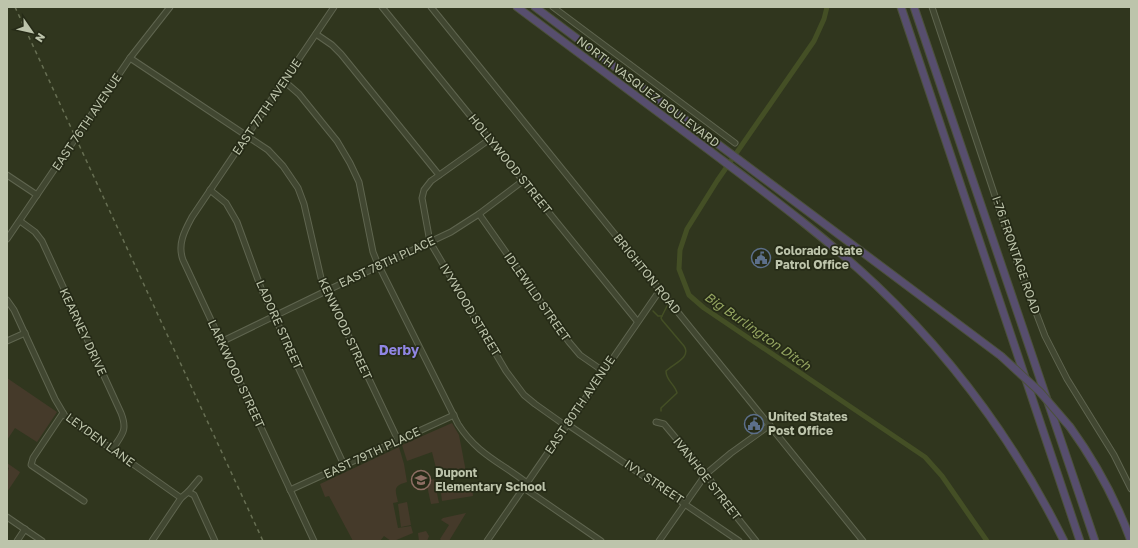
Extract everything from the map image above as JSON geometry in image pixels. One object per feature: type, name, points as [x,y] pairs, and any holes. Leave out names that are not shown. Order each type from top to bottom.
[{"type":"highway","name":"NORTH VASQUEZ BOULEVARD","points":[[517,7],[812,228],[867,277],[914,324],[980,403],[1007,441],[1035,486],[1064,541]]},
{"type":"highway","name":"NORTH VASQUEZ BOULEVARD","points":[[535,7],[1001,356],[1040,392],[1070,427],[1086,449],[1107,485],[1131,541]]},
{"type":"highway","points":[[901,7],[1080,541]]},
{"type":"highway","points":[[914,7],[1095,541]]},
{"type":"highway","points":[[766,194],[774,185]]},
{"type":"street","name":"EAST 76TH AVENUE","points":[[7,239],[130,58],[170,7]]},
{"type":"street","name":"EAST 77TH AVENUE","points":[[199,207],[334,7]]},
{"type":"street","name":"HOLLYWOOD STREET","points":[[382,7],[637,321]]},
{"type":"street","name":"BRIGHTON ROAD","points":[[431,7],[863,541]]},
{"type":"street","points":[[553,7],[734,143]]},
{"type":"street","name":"I-76 FRONTAGE ROAD","points":[[932,7],[1020,268],[1046,336],[1067,379],[1114,455],[1131,489]]},
{"type":"street","points":[[316,34],[332,45],[341,54],[439,175],[490,140]]},
{"type":"street","name":"KENWOOD STREET","points":[[130,58],[268,150],[276,158],[298,188],[306,212],[318,272],[398,440]]},
{"type":"street","points":[[284,81],[299,94],[337,141],[350,163],[359,182],[373,252],[378,266],[465,434],[472,443],[489,457],[601,541]]},
{"type":"street","points":[[7,175],[37,195]]},
{"type":"street","name":"IVYWOOD STREET","points":[[439,175],[428,184],[422,194],[422,202],[430,242],[506,371],[516,385],[535,404],[567,425]]},
{"type":"street","name":"EAST 78TH PLACE","points":[[221,342],[451,232],[479,214],[524,180]]},
{"type":"street","name":"LADORE STREET","points":[[210,190],[226,203],[233,213],[261,288],[344,465]]},
{"type":"street","name":"LARKWOOD STREET","points":[[199,207],[188,225],[183,237],[180,247],[181,253],[314,541]]},
{"type":"street","name":"IDLEWILD STREET","points":[[479,214],[569,342],[580,355],[603,371]]},
{"type":"street","name":"KEARNEY DRIVE","points":[[20,221],[35,232],[42,241],[125,422],[125,428],[112,450]]},
{"type":"street","name":"EAST 80TH AVENUE","points":[[487,541],[637,321],[660,290]]},
{"type":"street","name":"LEYDEN LANE","points":[[7,300],[14,310],[63,413],[75,425],[181,498]]},
{"type":"street","points":[[7,341],[25,333]]},
{"type":"street","points":[[63,413],[33,458],[31,465],[84,501]]},
{"type":"street","name":"EAST 79TH PLACE","points":[[290,490],[454,415]]},
{"type":"street","name":"IVANHOE STREET","points":[[656,422],[664,424],[706,474],[756,541]]},
{"type":"street","name":"IVY STREET","points":[[567,425],[685,503],[739,541]]},
{"type":"street","points":[[659,541],[706,474],[731,453],[770,425]]},
{"type":"street","points":[[152,541],[181,498],[199,479]]},
{"type":"street","points":[[188,492],[194,495],[215,541]]},
{"type":"street","points":[[7,517],[42,541]]},
{"type":"street","points":[[17,541],[25,529]]},
{"type":"shaded area","points":[[7,378],[57,412],[37,442],[15,428],[7,440]]},
{"type":"shaded area","points":[[452,423],[459,435],[466,472],[438,476],[432,452],[407,461],[402,445]]},
{"type":"shaded area","points":[[399,447],[407,482],[397,487],[396,491],[398,502],[393,503],[398,528],[411,526],[413,533],[394,541],[391,541],[384,536],[380,541],[353,541],[329,496],[325,497],[320,484]]},
{"type":"shaded area","points":[[7,463],[20,472],[7,492],[7,474],[9,468],[7,467]]},
{"type":"shaded area","points":[[434,479],[439,503],[431,504],[426,481]]},
{"type":"shaded area","points":[[472,488],[473,496],[442,501],[441,493]]},
{"type":"shaded area","points":[[407,502],[411,525],[401,527],[398,504]]},
{"type":"shaded area","points":[[466,513],[449,541],[442,541],[440,539],[449,525],[441,520],[443,518]]},
{"type":"shaded area","points":[[426,531],[429,536],[427,541],[419,541],[418,533]]},
{"type":"waterway","name":"Big Burlington Ditch","points":[[827,7],[824,19],[814,41],[717,181],[687,229],[680,250],[679,269],[689,295],[704,308],[925,457],[942,476],[987,541]]},
{"type":"waterway","points":[[661,411],[661,408],[677,393],[667,377],[666,371],[681,360],[686,354],[684,346],[661,318],[667,306]]},
{"type":"waterway","points":[[653,311],[658,316],[662,316]]},
{"type":"railway","points":[[15,7],[263,541]]},
{"type":"place","name":"Colorado State Patrol Office","points":[[761,258]]},
{"type":"place","name":"United States Post Office","points":[[754,424]]},
{"type":"place","name":"Dupont Elementary School","points":[[421,480]]},
{"type":"district","name":"Derby","points":[[399,350]]}]
